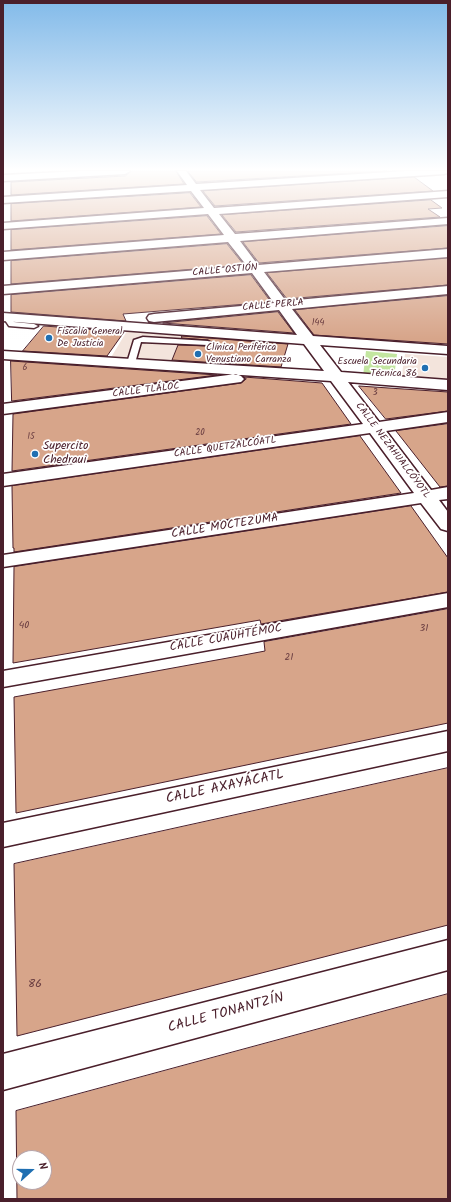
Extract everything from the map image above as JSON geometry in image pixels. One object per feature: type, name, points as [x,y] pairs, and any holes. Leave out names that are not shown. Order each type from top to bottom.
[{"type":"street","name":"CALLE NEZAHUALCÓYOTL","points":[[223,227],[448,525]]},
{"type":"street","points":[[3,256],[364,227]]},
{"type":"street","points":[[406,227],[414,234]]},
{"type":"street","points":[[426,244],[443,253],[448,262]]},
{"type":"street","name":"CALLE OSTIÓN","points":[[3,290],[443,253]]},
{"type":"street","name":"CALLE PERLA","points":[[97,323],[448,290]]},
{"type":"street","points":[[5,317],[448,350]]},
{"type":"street","points":[[367,344],[441,336]]},
{"type":"street","points":[[3,355],[289,373],[448,385]]},
{"type":"street","name":"CALLE TLÁLOC","points":[[3,409],[289,373]]},
{"type":"street","name":"CALLE QUETZALCÓATL","points":[[3,480],[374,426],[448,417]]},
{"type":"street","name":"CALLE MOCTEZUMA","points":[[3,561],[448,493]]},
{"type":"street","name":"CALLE CUAUHTÉMOC","points":[[3,678],[448,600]]},
{"type":"street","name":"CALLE AXAYÁCATL","points":[[3,835],[448,741]]},
{"type":"street","name":"CALLE TONANTZÍN","points":[[3,1072],[448,955]]},
{"type":"lane","points":[[5,317],[12,324],[34,326]]},
{"type":"lane","points":[[131,363],[138,340],[143,339],[208,343]]},
{"type":"shaded area","points":[[127,331],[257,341],[256,344],[260,344],[261,341],[288,343],[284,358],[262,365],[258,369],[110,359]]},
{"type":"shaded area","name":"Escuela Secundaria Técnica 86","points":[[405,354],[448,357],[448,383],[401,380]]},
{"type":"green space","points":[[366,351],[397,354],[394,378],[363,376]]},
{"type":"building","points":[[52,227],[216,227],[221,234],[11,250],[11,230]]},
{"type":"building","points":[[232,227],[303,227],[236,232]]},
{"type":"building","points":[[448,227],[448,248],[259,263],[243,242]]},
{"type":"building","points":[[227,244],[244,265],[11,284],[11,261]]},
{"type":"building","points":[[448,258],[448,285],[287,299],[267,273]]},
{"type":"building","points":[[251,275],[271,302],[123,314],[126,321],[11,312],[11,295]]},
{"type":"building","points":[[448,296],[448,344],[314,335],[295,310]]},
{"type":"building","points":[[278,312],[294,333],[163,323]]},
{"type":"building","points":[[44,326],[124,332],[107,356],[23,351]]},
{"type":"building","points":[[182,336],[288,344],[281,367],[172,360],[178,345],[208,346],[213,344],[208,340],[182,338]]},
{"type":"building","points":[[11,361],[217,375],[12,401]]},
{"type":"building","points":[[244,377],[322,383],[351,424],[12,471],[13,414],[241,383],[246,379]]},
{"type":"building","points":[[359,386],[448,392],[448,411],[386,419]]},
{"type":"building","points":[[448,424],[448,486],[440,487],[396,431]]},
{"type":"building","points":[[360,436],[401,493],[14,552],[12,486]]},
{"type":"building","points":[[411,506],[448,558],[448,592],[261,624],[260,620],[13,663],[14,567]]},
{"type":"building","points":[[448,609],[448,723],[16,813],[14,697],[265,651],[264,642]]},
{"type":"building","points":[[448,768],[448,925],[17,1036],[14,864]]},
{"type":"building","points":[[448,994],[448,1199],[17,1199],[17,1190],[52,1190],[52,1150],[16,1150],[16,1111]]},
{"type":"place","name":"Fiscalía General De Justicia","points":[[49,338]]},
{"type":"place","name":"Clínica Periférica Venustiano Carranza","points":[[198,354]]},
{"type":"place","name":"Escuela Secundaria Técnica 86","points":[[425,368]]},
{"type":"place","name":"Supercito Chedraui","points":[[35,454]]}]
